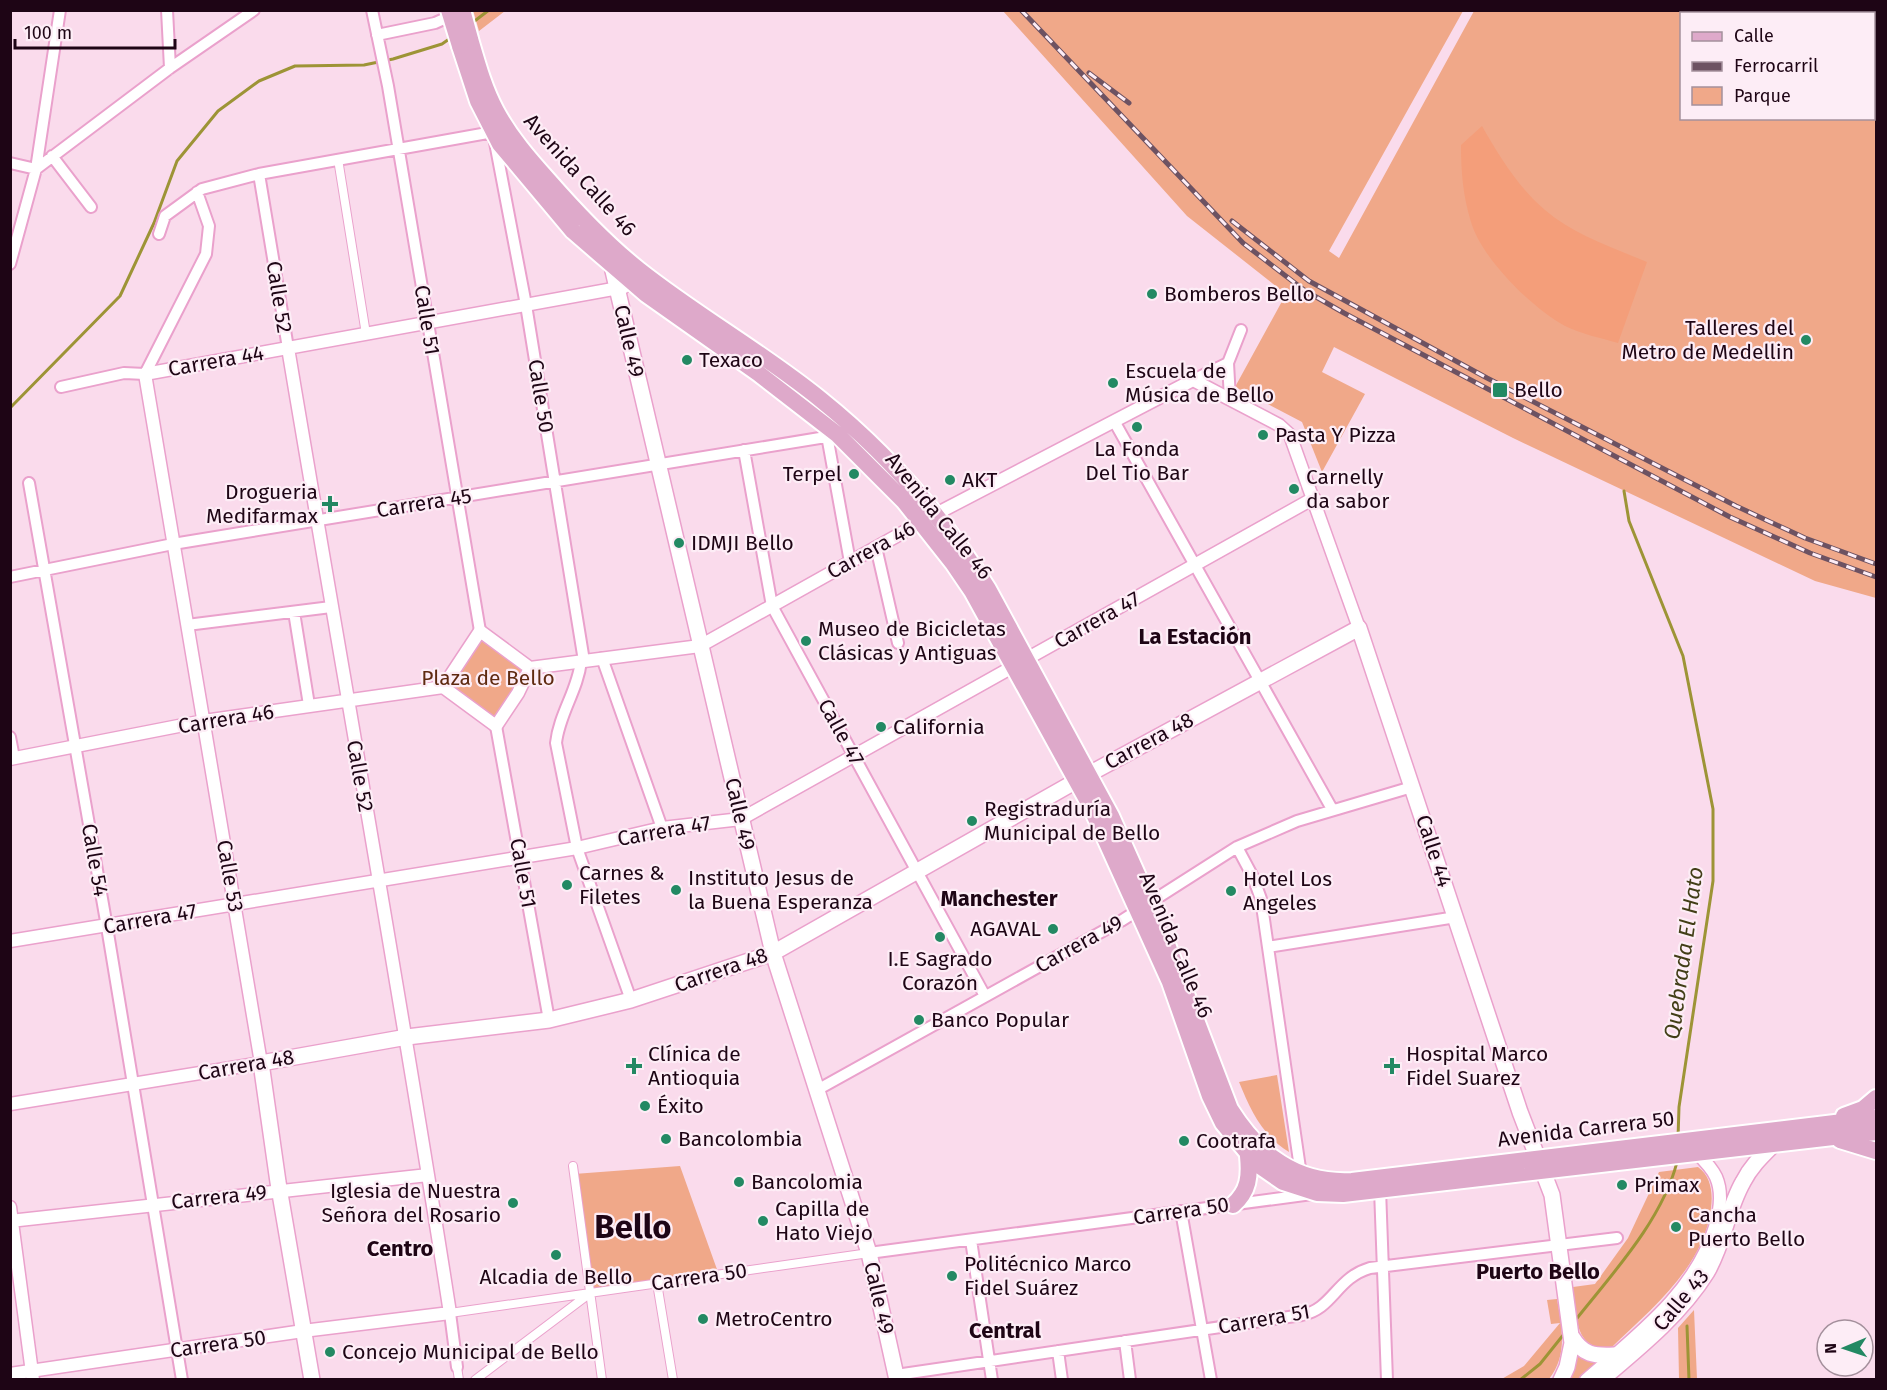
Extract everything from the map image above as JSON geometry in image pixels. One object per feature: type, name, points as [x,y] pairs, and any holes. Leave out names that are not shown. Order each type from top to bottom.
[{"type":"main road","points":[[449,10],[465,43]]},
{"type":"main road","points":[[462,10],[465,43]]},
{"type":"main road","name":"Avenida Calle 46","points":[[465,43],[474,90],[493,132],[508,156],[565,223],[612,268],[830,432],[927,519]]},
{"type":"main road","name":"Avenida Calle 46","points":[[465,43],[507,129],[557,191],[606,242],[655,281],[741,340],[821,400],[891,463],[1020,663],[1084,777],[1196,1014],[1230,1109],[1246,1134],[1267,1155],[1301,1175]]},
{"type":"main road","name":"Calle 49","points":[[606,242],[773,953],[869,1253],[896,1377]]},
{"type":"main road","name":"Carrera 48","points":[[261,1063],[407,1037],[549,1020],[631,1000],[773,953],[1084,777],[1359,628]]},
{"type":"main road","name":"Calle 44","points":[[1359,628],[1520,1112],[1552,1195],[1572,1337],[1570,1357],[1561,1380]]},
{"type":"main road","name":"Avenida Calle 46","points":[[1144,906],[1215,1109],[1231,1136],[1248,1156],[1284,1182],[1317,1193]]},
{"type":"main road","name":"Calle 53","points":[[261,1063],[312,1380]]},
{"type":"main road","points":[[1814,1132],[1857,1112],[1876,1098]]},
{"type":"main road","name":"Avenida Carrera 50","points":[[1317,1193],[1343,1194],[1541,1164],[1660,1149],[1775,1143],[1876,1118]]},
{"type":"main road","points":[[1814,1132],[1876,1151]]},
{"type":"main road","name":"Avenida Carrera 50","points":[[1692,1148],[1814,1132],[1876,1132]]},
{"type":"main road","name":"Calle 43","points":[[1601,1380],[1648,1338],[1698,1285],[1721,1244],[1742,1183],[1757,1161],[1775,1143]]},
{"type":"main road","points":[[1233,1204],[1247,1186],[1248,1156]]},
{"type":"main road","name":"Avenida Carrera 50","points":[[1301,1175],[1325,1181],[1352,1181],[1541,1164]]},
{"type":"main road","points":[[1572,1337],[1585,1353],[1614,1355]]},
{"type":"street","points":[[10,264],[36,169],[60,10]]},
{"type":"street","points":[[167,10],[170,68]]},
{"type":"street","points":[[36,169],[170,68],[254,10]]},
{"type":"street","name":"Calle 51","points":[[372,10],[399,149],[480,631]]},
{"type":"street","points":[[377,35],[435,23],[462,10]]},
{"type":"street","points":[[159,234],[165,216],[197,192],[259,174],[493,132]]},
{"type":"street","name":"Calle 50","points":[[493,132],[526,305],[583,661],[558,726],[556,743],[577,848],[631,1000]]},
{"type":"street","points":[[52,156],[91,207]]},
{"type":"street","points":[[338,159],[366,334]]},
{"type":"street","points":[[10,163],[36,169]]},
{"type":"street","name":"Calle 52","points":[[259,174],[377,879],[407,1037],[459,1380]]},
{"type":"street","points":[[144,374],[206,254],[209,226],[197,192]]},
{"type":"street","name":"Carrera 44","points":[[61,387],[124,373],[144,374],[655,281]]},
{"type":"street","points":[[1230,399],[1228,363],[1241,330]]},
{"type":"street","name":"Carrera 46","points":[[530,668],[700,646],[927,519],[1228,363]]},
{"type":"street","name":"Calle 53","points":[[144,374],[261,1063]]},
{"type":"street","name":"Calle 44","points":[[1193,380],[1279,425],[1290,435],[1359,628]]},
{"type":"street","points":[[1114,421],[1332,809]]},
{"type":"street","points":[[830,432],[850,562]]},
{"type":"street","name":"Carrera 45","points":[[10,577],[173,544],[744,450],[830,432]]},
{"type":"street","name":"Calle 47","points":[[744,450],[772,606],[985,996]]},
{"type":"street","name":"Calle 54","points":[[29,483],[42,569],[134,1085],[182,1380]]},
{"type":"street","name":"Carrera 47","points":[[10,941],[107,927],[377,879],[577,848],[662,828],[741,819],[1314,498]]},
{"type":"street","points":[[876,547],[898,643]]},
{"type":"street","points":[[187,625],[331,607]]},
{"type":"street","points":[[294,612],[309,705]]},
{"type":"street","points":[[480,631],[530,668],[518,693],[496,726],[443,687],[480,631]]},
{"type":"street","points":[[602,658],[662,828]]},
{"type":"street","name":"Carrera 46","points":[[12,759],[204,721],[443,687]]},
{"type":"street","name":"Calle 51","points":[[496,726],[549,1020]]},
{"type":"street","points":[[10,737],[12,759]]},
{"type":"street","name":"Carrera 49","points":[[817,1090],[1144,906],[1237,847],[1278,827],[1332,809],[1412,787]]},
{"type":"street","points":[[1237,847],[1258,887],[1301,1175]]},
{"type":"street","points":[[1268,947],[1455,917]]},
{"type":"street","name":"Carrera 48","points":[[10,1104],[261,1063]]},
{"type":"street","name":"Calle 43","points":[[1586,1380],[1677,1295],[1695,1272],[1708,1246],[1718,1216],[1719,1191],[1715,1175],[1692,1148]]},
{"type":"street","points":[[573,1166],[602,1380]]},
{"type":"street","name":"Carrera 49","points":[[11,1221],[429,1175]]},
{"type":"street","points":[[1380,1189],[1387,1380]]},
{"type":"street","name":"Carrera 50","points":[[10,1374],[33,1375],[303,1331],[450,1313],[869,1253],[1317,1193]]},
{"type":"street","points":[[10,1207],[33,1375]]},
{"type":"street","points":[[1180,1212],[1211,1380]]},
{"type":"street","name":"Carrera 51","points":[[896,1377],[1312,1313],[1325,1304],[1351,1275],[1383,1267],[1617,1238]]},
{"type":"street","points":[[971,1240],[992,1380]]},
{"type":"street","points":[[657,1283],[673,1380]]},
{"type":"street","points":[[475,1380],[590,1293]]},
{"type":"street","points":[[1125,1341],[1130,1380]]},
{"type":"street","points":[[1058,1351],[1062,1380]]},
{"type":"green space","points":[[473,10],[505,10],[505,11],[479,31]]},
{"type":"green space","points":[[1003,11],[1463,11],[1329,251],[1339,258],[1474,11],[1742,12],[1680,12],[1680,120],[1875,120],[1876,99],[1876,598],[1815,581],[1513,438],[1334,347],[1322,372],[1365,394],[1322,472],[1302,422],[1235,387],[1286,294],[1187,216]]},
{"type":"green space","points":[[1876,11],[1876,54],[1875,12],[1810,12]]},
{"type":"green space","name":"Plaza de Bello","points":[[480,636],[525,670],[514,691],[494,719],[449,686]]},
{"type":"green space","points":[[1277,1075],[1289,1152],[1271,1138],[1258,1122],[1239,1082]]},
{"type":"green space","points":[[680,1166],[719,1275],[590,1293],[574,1174]]},
{"type":"green space","points":[[1698,1167],[1706,1175],[1710,1185],[1711,1208],[1698,1249],[1687,1268],[1659,1301],[1612,1347],[1590,1344],[1579,1329],[1573,1287],[1595,1284],[1628,1238],[1659,1172]]},
{"type":"green space","points":[[1557,1299],[1562,1330],[1561,1351],[1555,1370],[1549,1379],[1500,1380],[1524,1366],[1560,1323],[1551,1324],[1547,1300]]},
{"type":"green space","points":[[1694,1310],[1697,1379],[1679,1379],[1678,1328]]},
{"type":"green space","points":[[1576,1347],[1597,1363],[1578,1379],[1567,1380]]},
{"type":"shaded area","points":[[1482,126],[1502,160],[1545,210],[1581,233],[1647,262],[1618,343],[1578,331],[1552,318],[1510,281],[1486,251],[1477,236],[1468,212],[1461,155],[1461,145]]},
{"type":"waterway","points":[[472,23],[489,10]]},
{"type":"waterway","points":[[10,408],[120,296],[154,223],[177,161],[218,111],[259,81],[295,66],[364,65],[442,44],[452,37]]},
{"type":"waterway","name":"Quebrada El Hato","points":[[1624,491],[1629,521],[1683,656],[1713,809],[1713,881],[1679,1107],[1678,1138]]},
{"type":"waterway","name":"Quebrada El Hato","points":[[1574,1322],[1648,1226],[1670,1184],[1677,1162]]},
{"type":"waterway","points":[[1687,1326],[1689,1380]]},
{"type":"waterway","name":"Quebrada El Hato","points":[[1520,1380],[1540,1364],[1564,1334]]},
{"type":"railway","points":[[1021,10],[1243,243],[1304,290],[1730,517],[1810,553],[1876,577]]},
{"type":"railway","points":[[1089,73],[1129,103]]},
{"type":"railway","points":[[1232,221],[1309,281],[1487,378],[1736,506],[1805,538],[1876,564]]},
{"type":"place","name":"Bomberos Bello","points":[[1152,294]]},
{"type":"place","name":"Talleres del Metro de Medellin","points":[[1806,340]]},
{"type":"place","name":"Texaco","points":[[687,360]]},
{"type":"place","name":"Escuela de Música de Bello","points":[[1113,383]]},
{"type":"place","name":"Bello","points":[[1500,390]]},
{"type":"place","name":"La Fonda Del Tio Bar","points":[[1137,427]]},
{"type":"place","name":"Pasta Y Pizza","points":[[1263,435]]},
{"type":"place","name":"Terpel","points":[[854,474]]},
{"type":"place","name":"AKT","points":[[950,480]]},
{"type":"place","name":"Carnelly da sabor","points":[[1294,489]]},
{"type":"place","name":"Drogueria Medifarmax","points":[[330,504]]},
{"type":"place","name":"IDMJI Bello","points":[[679,543]]},
{"type":"place","name":"Museo de Bicicletas Clásicas y Antiguas","points":[[806,641]]},
{"type":"place","name":"California","points":[[881,727]]},
{"type":"place","name":"Registraduría Municipal de Bello","points":[[972,821]]},
{"type":"place","name":"Carnes & Filetes","points":[[567,885]]},
{"type":"place","name":"Instituto Jesus de la Buena Esperanza","points":[[676,890]]},
{"type":"place","name":"Hotel Los Angeles","points":[[1231,891]]},
{"type":"place","name":"AGAVAL","points":[[1053,929]]},
{"type":"place","name":"I.E Sagrado Corazón","points":[[940,937]]},
{"type":"place","name":"Banco Popular","points":[[919,1020]]},
{"type":"place","name":"Clínica de Antioquia","points":[[634,1066]]},
{"type":"place","name":"Hospital Marco Fidel Suarez","points":[[1392,1066]]},
{"type":"place","name":"Éxito","points":[[645,1106]]},
{"type":"place","name":"Bancolombia","points":[[666,1139]]},
{"type":"place","name":"Cootrafa","points":[[1184,1141]]},
{"type":"place","name":"Bancolomia","points":[[739,1182]]},
{"type":"place","name":"Primax","points":[[1622,1185]]},
{"type":"place","name":"Iglesia de Nuestra Señora del Rosario","points":[[513,1203]]},
{"type":"place","name":"Capilla de Hato Viejo","points":[[763,1221]]},
{"type":"place","name":"Cancha Puerto Bello","points":[[1676,1227]]},
{"type":"place","name":"Alcadia de Bello","points":[[556,1255]]},
{"type":"place","name":"Politécnico Marco Fidel Suárez","points":[[952,1276]]},
{"type":"place","name":"MetroCentro","points":[[703,1319]]},
{"type":"place","name":"Concejo Municipal de Bello","points":[[330,1352]]},
{"type":"district","name":"La Estación","points":[[1195,636]]},
{"type":"district","name":"Manchester","points":[[999,898]]},
{"type":"district","name":"Bello","points":[[633,1226]]},
{"type":"district","name":"Centro","points":[[400,1248]]},
{"type":"district","name":"Puerto Bello","points":[[1538,1271]]},
{"type":"district","name":"Central","points":[[1005,1330]]}]
